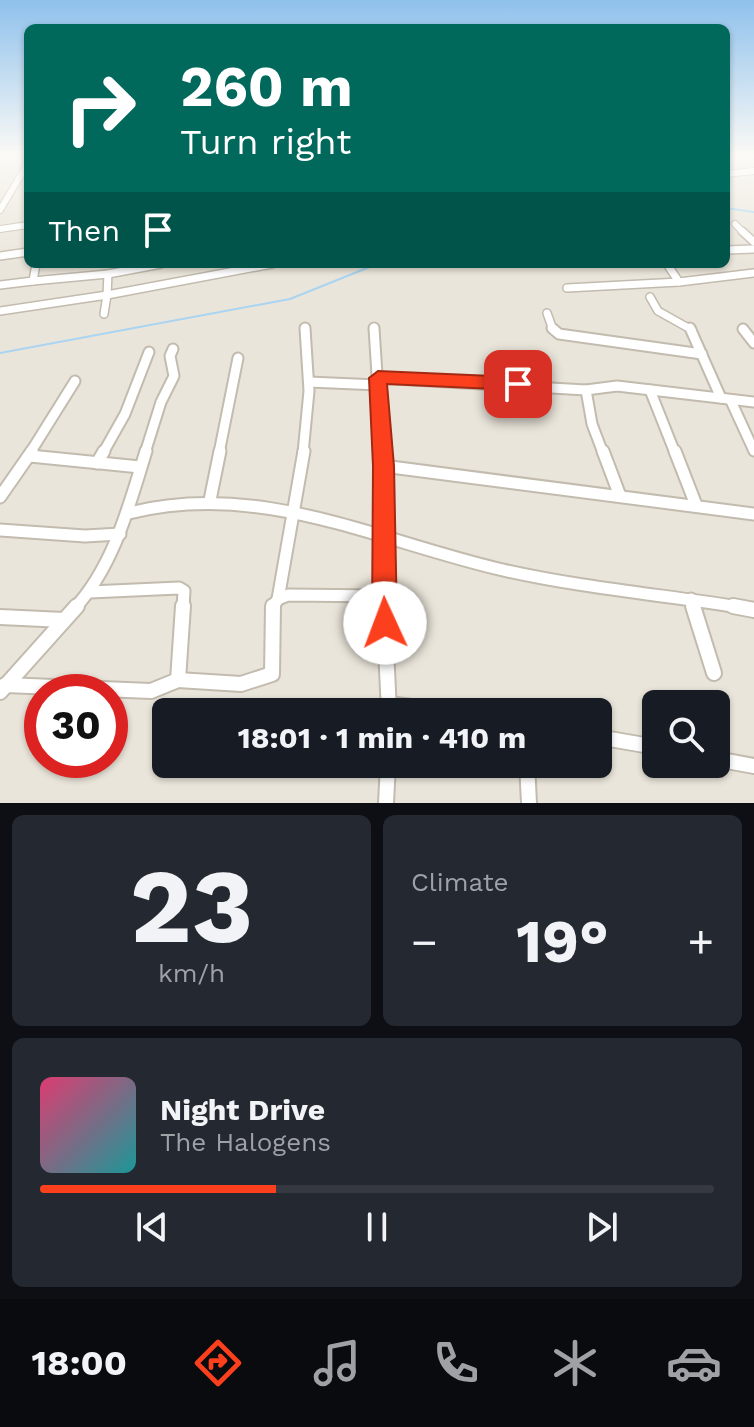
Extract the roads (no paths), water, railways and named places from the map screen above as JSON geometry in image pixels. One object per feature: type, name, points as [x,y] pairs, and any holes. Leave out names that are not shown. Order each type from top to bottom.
[{"type":"street","points":[[0,210],[13,191]]},
{"type":"street","points":[[735,224],[754,242]]},
{"type":"street","points":[[0,229],[24,226]]},
{"type":"street","points":[[730,250],[754,249]]},
{"type":"street","points":[[0,256],[24,253]]},
{"type":"street","points":[[33,281],[35,268]]},
{"type":"street","points":[[0,285],[140,268]]},
{"type":"street","points":[[0,311],[251,268]]},
{"type":"street","points":[[670,268],[679,282]]},
{"type":"street","points":[[567,288],[679,282],[754,273]]},
{"type":"street","points":[[104,314],[108,274]]},
{"type":"street","points":[[650,297],[658,311],[691,329],[754,451]]},
{"type":"street","points":[[547,313],[553,330],[559,334],[702,354]]},
{"type":"street","points":[[374,327],[383,466],[383,596],[388,698]]},
{"type":"street","points":[[2,689],[151,691],[178,680],[264,681],[272,674],[272,608],[278,599],[294,514],[309,382],[305,328]]},
{"type":"street","points":[[743,329],[754,343]]},
{"type":"street","points":[[2,689],[90,592],[120,534],[129,513],[140,467],[174,376],[170,356],[173,349]]},
{"type":"street","points":[[97,463],[125,414],[149,352]]},
{"type":"street","points":[[210,500],[238,358]]},
{"type":"street","points":[[0,497],[30,456],[75,381]]},
{"type":"street","points":[[309,382],[586,390],[599,386],[754,402]]},
{"type":"street","points":[[586,390],[596,435],[620,496]]},
{"type":"street","points":[[650,390],[696,505]]},
{"type":"street","points":[[30,456],[140,467]]},
{"type":"street","points":[[383,466],[754,514]]},
{"type":"street","points":[[129,513],[164,502],[210,500],[294,514],[504,570],[754,610]]},
{"type":"street","points":[[0,530],[85,536],[120,534]]},
{"type":"street","points":[[90,592],[179,588],[184,591],[178,680]]},
{"type":"street","points":[[278,599],[288,595],[383,596]]},
{"type":"street","points":[[691,599],[714,673]]},
{"type":"street","points":[[0,617],[64,620]]},
{"type":"street","points":[[612,739],[642,745]]},
{"type":"street","points":[[730,762],[754,766]]},
{"type":"street","points":[[386,803],[387,778]]},
{"type":"street","points":[[528,778],[529,803]]},
{"type":"waterway","points":[[730,209],[754,212]]},
{"type":"waterway","points":[[0,353],[290,299],[367,268]]}]
